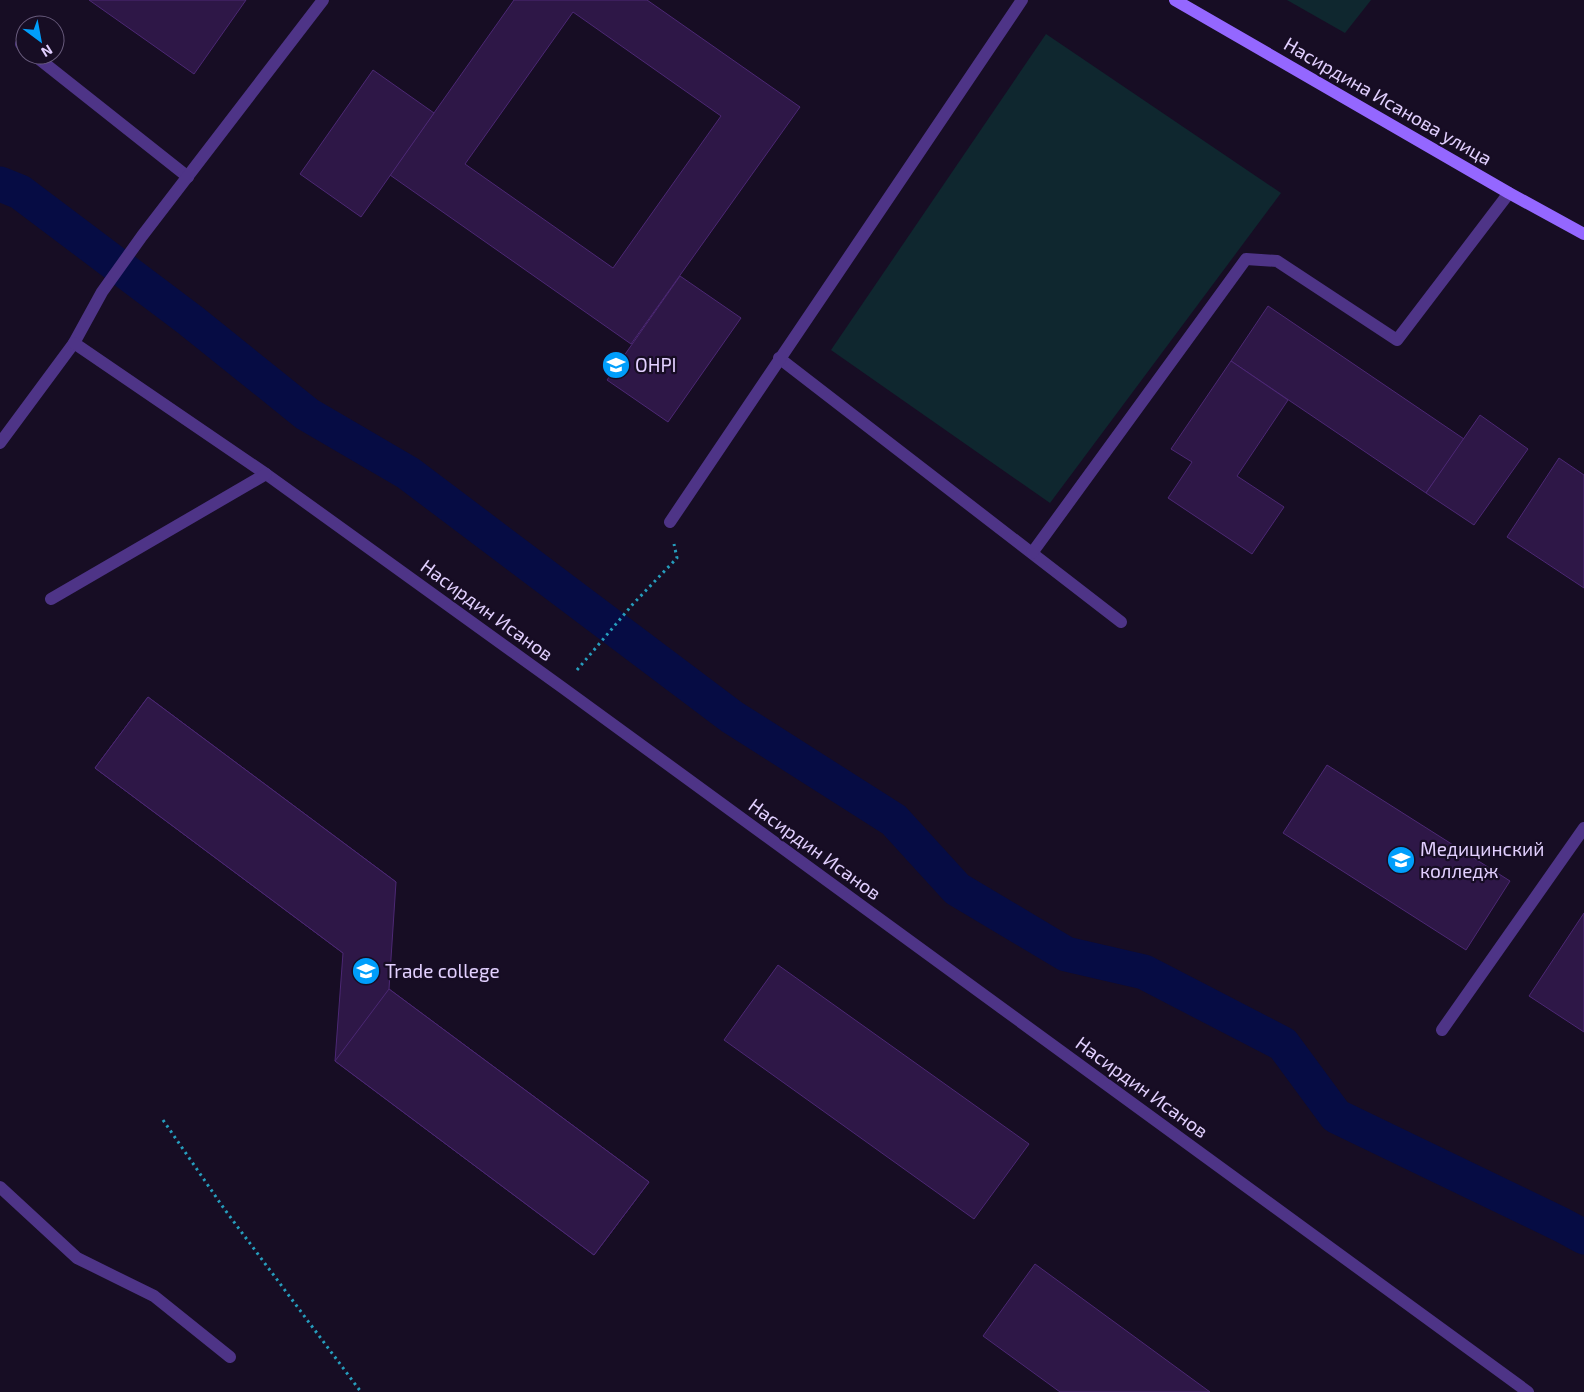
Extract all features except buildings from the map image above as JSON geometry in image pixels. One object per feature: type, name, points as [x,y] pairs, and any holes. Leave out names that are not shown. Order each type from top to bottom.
[{"type":"main road","name":"Насирдина Исанова улица","points":[[1174,0],[1509,193],[1584,234]]},
{"type":"street","points":[[0,443],[74,343],[102,292],[142,236],[323,0]]},
{"type":"street","points":[[670,522],[1022,0]]},
{"type":"street","points":[[47,65],[188,177]]},
{"type":"street","points":[[1032,553],[1246,259],[1277,261],[1397,340],[1509,193]]},
{"type":"street","name":"Насирдин Исанов","points":[[74,343],[266,474],[563,688],[1528,1392]]},
{"type":"street","points":[[779,358],[1121,622]]},
{"type":"street","points":[[51,599],[266,474]]},
{"type":"street","points":[[1442,1030],[1584,828]]},
{"type":"street","points":[[0,1187],[77,1258],[154,1296],[230,1356]]},
{"type":"path","points":[[591,652],[677,558],[670,522]]},
{"type":"path","points":[[163,1120],[226,1210],[361,1392]]},
{"type":"shaded area","points":[[1287,0],[1371,0],[1345,33]]},
{"type":"shaded area","points":[[1046,34],[1281,193],[1050,503],[831,350]]},
{"type":"waterway","points":[[0,184],[20,192],[190,320],[307,414],[408,473],[732,717],[894,820],[957,889],[1066,954],[1144,972],[1283,1044],[1336,1116],[1584,1237]]},
{"type":"place","name":"OHPI","points":[[616,365]]},
{"type":"place","name":"Медицинский колледж","points":[[1401,860]]},
{"type":"place","name":"Trade college","points":[[366,971]]}]
